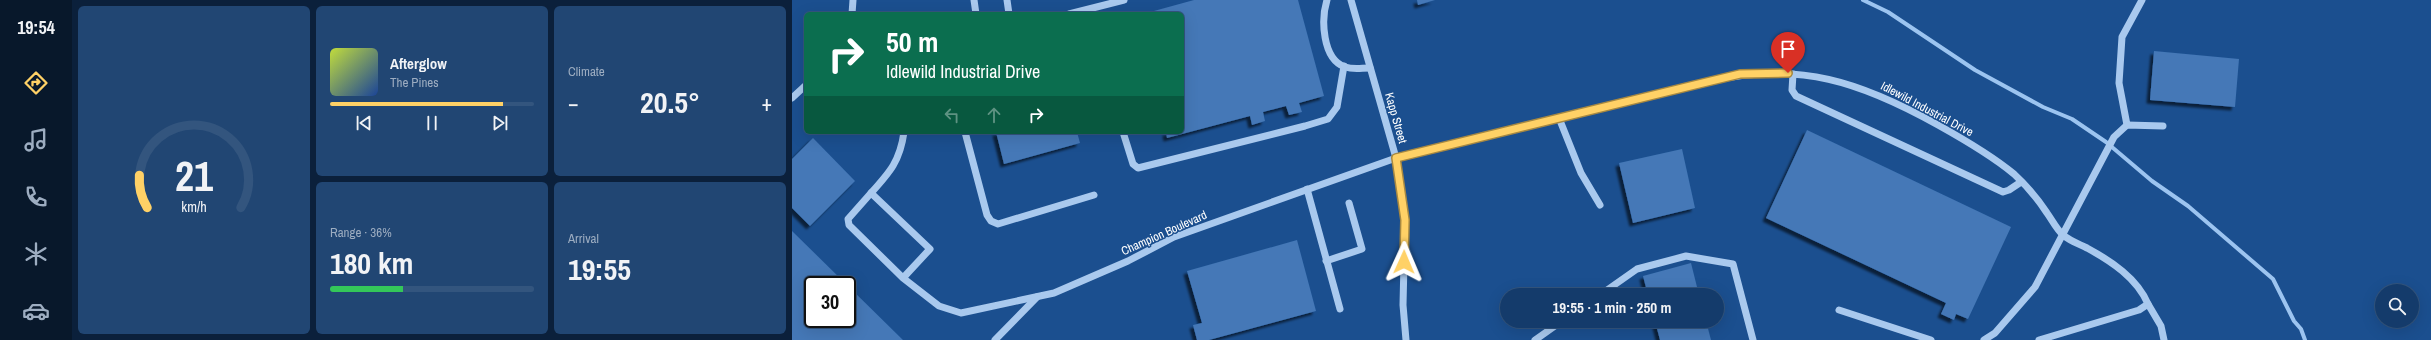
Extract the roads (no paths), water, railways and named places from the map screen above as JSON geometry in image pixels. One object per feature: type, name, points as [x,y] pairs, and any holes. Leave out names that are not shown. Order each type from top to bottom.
[{"type":"street","points":[[852,12],[853,0]]},
{"type":"street","points":[[974,0],[976,12]]},
{"type":"street","points":[[1007,0],[1009,12]]},
{"type":"street","points":[[1092,11],[1124,0]]},
{"type":"street","points":[[1327,0],[1324,24],[1330,53],[1336,61],[1344,66],[1355,69],[1370,68]]},
{"type":"street","name":"Kapp Street","points":[[1351,0],[1396,158],[1405,220],[1403,305],[1406,340]]},
{"type":"street","points":[[2126,125],[2119,83],[2122,37],[2142,0]]},
{"type":"street","points":[[1124,134],[1133,164],[1138,168],[1328,119],[1337,107],[1344,66]]},
{"type":"street","name":"Idlewild Industrial Drive","points":[[1396,158],[1740,74],[1764,72],[1793,74],[1847,84],[1908,108],[1971,144],[1996,160],[2036,196],[2062,235]]},
{"type":"street","points":[[1793,74],[1792,90],[1796,96],[2003,192],[2021,182]]},
{"type":"street","points":[[792,98],[804,87]]},
{"type":"street","points":[[1559,118],[1581,173],[1600,205]]},
{"type":"street","points":[[1984,340],[1995,333],[2035,287],[2114,137],[2126,125],[2162,126]]},
{"type":"street","points":[[872,193],[930,249],[903,278],[848,222],[848,219],[893,168],[899,156],[904,134]]},
{"type":"street","points":[[966,134],[987,215],[991,221],[998,224],[1094,195]]},
{"type":"street","name":"Champion Boulevard","points":[[903,278],[939,306],[961,313],[1054,293],[1096,276],[1174,237],[1396,158]]},
{"type":"street","points":[[1307,189],[1340,309]]},
{"type":"street","points":[[1326,261],[1362,249],[1349,203]]},
{"type":"street","points":[[2062,235],[2110,260],[2143,292],[2161,326],[2164,340]]},
{"type":"street","points":[[1610,288],[1637,269],[1686,256],[1733,264],[1753,340]]},
{"type":"street","points":[[995,340],[1037,297]]},
{"type":"street","points":[[2039,340],[2139,310],[2148,304]]},
{"type":"street","points":[[1839,310],[1931,340]]},
{"type":"street","points":[[1535,340],[1552,328]]},
{"type":"waterway","points":[[1863,0],[1888,12],[1975,70],[2043,107],[2072,119],[2106,142],[2152,181],[2188,206],[2273,279],[2294,321],[2301,329],[2305,340]]}]
